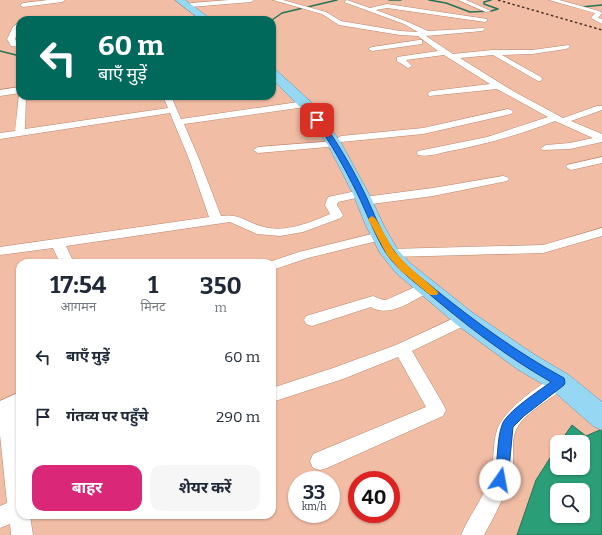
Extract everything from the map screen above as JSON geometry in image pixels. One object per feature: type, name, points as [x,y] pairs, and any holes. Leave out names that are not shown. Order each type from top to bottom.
[{"type":"highway","points":[[179,0],[201,16]]},
{"type":"highway","points":[[188,2],[207,16]]},
{"type":"highway","points":[[276,71],[315,105],[338,142],[403,268],[465,319],[526,362],[555,378]]},
{"type":"highway","points":[[276,76],[305,104],[338,142]]},
{"type":"highway","points":[[366,198],[380,236],[396,253],[468,312],[532,356],[555,378],[601,417]]},
{"type":"street","points":[[22,13],[62,0]]},
{"type":"street","points":[[188,2],[251,0]]},
{"type":"street","points":[[276,0],[324,13],[339,23],[400,33],[482,29]]},
{"type":"street","points":[[462,0],[488,11]]},
{"type":"street","points":[[552,0],[586,9],[601,11]]},
{"type":"street","points":[[348,2],[406,23],[423,33],[430,41],[498,86],[559,119],[602,139]]},
{"type":"street","points":[[370,10],[387,6],[485,20]]},
{"type":"street","points":[[601,11],[594,18],[602,22]]},
{"type":"street","points":[[16,26],[11,39],[14,44],[16,44]]},
{"type":"street","points":[[372,49],[405,42],[430,41]]},
{"type":"street","points":[[408,66],[400,59],[449,54],[532,52],[566,47]]},
{"type":"street","points":[[492,52],[538,79]]},
{"type":"street","points":[[432,94],[498,86]]},
{"type":"street","points":[[0,93],[16,91]]},
{"type":"street","points":[[20,133],[22,100]]},
{"type":"street","points":[[169,100],[197,166],[216,220]]},
{"type":"street","points":[[178,122],[305,104]]},
{"type":"street","points":[[422,153],[479,143],[600,108]]},
{"type":"street","points":[[0,136],[173,110]]},
{"type":"street","points":[[258,150],[338,142],[428,130],[508,112]]},
{"type":"street","points":[[546,148],[570,146],[602,139]]},
{"type":"street","points":[[571,167],[602,160]]},
{"type":"street","points":[[0,251],[216,220],[237,220],[260,230],[272,233],[284,232],[337,215],[330,205],[332,200],[433,192],[504,179]]},
{"type":"street","points":[[396,253],[543,249],[602,232]]},
{"type":"street","points":[[276,264],[304,255],[380,236]]},
{"type":"street","points":[[58,243],[65,259]]},
{"type":"street","points":[[312,320],[373,301],[381,306],[389,305],[426,287]]},
{"type":"street","points":[[276,394],[337,374],[402,350],[465,319]]},
{"type":"street","points":[[320,462],[437,410],[402,350]]},
{"type":"street","points":[[472,535],[492,501],[500,480],[503,469],[508,425],[555,378]]},
{"type":"street","points":[[9,406],[5,443],[9,513],[22,535]]},
{"type":"shaded area","points":[[572,425],[585,435],[565,435]]},
{"type":"shaded area","points":[[602,429],[602,535],[517,535],[536,480],[550,458],[550,475],[590,475],[590,435],[588,435]]},
{"type":"waterway","points":[[276,17],[282,13],[337,0]]},
{"type":"waterway","points":[[389,0],[401,0]]},
{"type":"waterway","points":[[429,0],[446,3],[470,12],[491,11],[498,9],[484,4],[484,2],[491,0]]},
{"type":"waterway","points":[[581,7],[602,5]]},
{"type":"waterway","points":[[0,51],[16,55]]},
{"type":"railway","points":[[498,0],[602,30]]},
{"type":"slow traffic","points":[[372,219],[390,253],[403,268],[433,293]]},
{"type":"route","points":[[317,120],[335,144],[361,194],[375,226],[390,253],[403,268],[465,319],[526,362],[560,382],[512,419],[508,425],[503,469],[500,480]]}]
